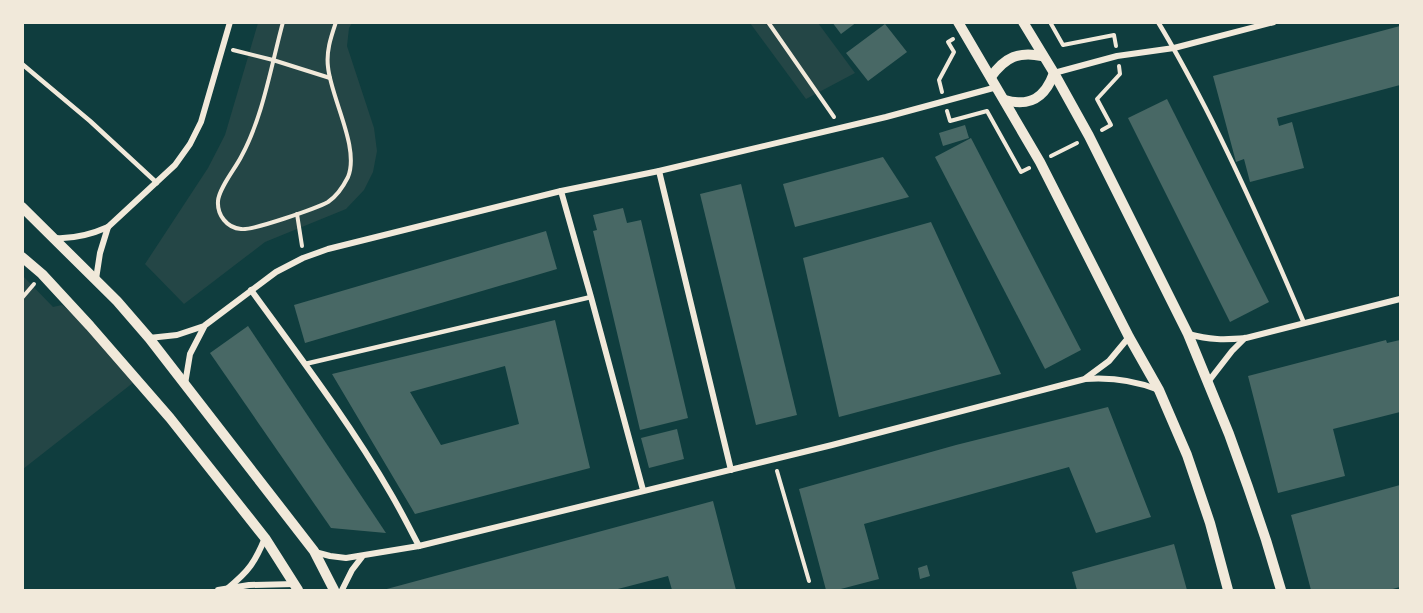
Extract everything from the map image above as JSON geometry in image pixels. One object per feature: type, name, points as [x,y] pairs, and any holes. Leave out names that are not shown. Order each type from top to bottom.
[{"type":"street","points":[[54,238],[82,237],[108,227],[175,165],[190,144],[201,122],[230,22]]},
{"type":"street","points":[[958,22],[1040,162],[1129,337],[1159,390],[1186,455],[1210,523],[1228,591]]},
{"type":"street","points":[[1023,22],[1089,136],[1188,334],[1248,486],[1281,591]]},
{"type":"street","points":[[1054,73],[1117,56],[1174,48],[1274,22]]},
{"type":"street","points":[[994,82],[998,67],[1007,60],[1018,55],[1042,56]]},
{"type":"street","points":[[1005,100],[1017,103],[1030,102],[1045,91],[1054,73]]},
{"type":"street","points":[[149,338],[177,335],[204,326],[276,272],[303,258],[328,249],[561,191],[659,171],[886,117],[994,82]]},
{"type":"street","points":[[659,171],[731,470]]},
{"type":"street","points":[[561,191],[643,490]]},
{"type":"street","points":[[22,207],[96,280],[149,338],[314,551],[334,591]]},
{"type":"street","points":[[96,280],[100,253],[108,227]]},
{"type":"street","points":[[22,257],[42,274],[171,418],[265,538],[297,587]]},
{"type":"street","points":[[251,290],[352,432],[391,494],[419,546]]},
{"type":"street","points":[[1188,334],[1207,339],[1246,338],[1401,299]]},
{"type":"street","points":[[185,384],[190,354],[204,326]]},
{"type":"street","points":[[1085,379],[1109,361],[1129,337]]},
{"type":"street","points":[[1208,382],[1246,338]]},
{"type":"street","points":[[314,551],[346,558],[419,546],[731,470],[1085,379],[1123,379],[1159,390]]},
{"type":"street","points":[[228,588],[244,575],[257,557],[265,538]]},
{"type":"street","points":[[342,591],[362,556]]},
{"type":"street","points":[[218,591],[249,585],[297,587]]},
{"type":"lane","points":[[1158,22],[1221,138],[1304,323]]},
{"type":"lane","points":[[22,64],[90,121],[157,183]]},
{"type":"lane","points":[[305,364],[591,297]]},
{"type":"path","points":[[283,22],[257,121],[218,200],[220,214],[229,226],[243,230],[297,214],[330,201],[341,189],[349,175],[351,159],[349,143],[328,66],[329,40],[336,22]]},
{"type":"path","points":[[768,22],[842,127]]},
{"type":"path","points":[[1050,22],[1063,45]]},
{"type":"path","points":[[223,48],[273,60],[330,78]]},
{"type":"path","points":[[297,214],[303,258]]},
{"type":"path","points":[[773,459],[809,581]]},
{"type":"shaded area","points":[[258,23],[352,23],[349,28],[347,46],[374,128],[377,151],[373,172],[364,190],[346,209],[265,242],[184,304],[145,264],[208,168],[225,135]]},
{"type":"shaded area","points":[[750,23],[818,23],[855,73],[806,99]]},
{"type":"shaded area","points":[[23,276],[53,307],[62,305],[82,322],[134,382],[23,469]]},
{"type":"building","points":[[832,22],[857,22],[841,34]]},
{"type":"building","points":[[885,24],[907,52],[868,81],[846,53]]},
{"type":"building","points":[[1400,26],[1400,85],[1277,118],[1279,126],[1292,122],[1304,168],[1250,182],[1244,159],[1236,162],[1213,76]]},
{"type":"building","points":[[1167,99],[1269,302],[1230,322],[1128,118]]},
{"type":"building","points":[[965,125],[969,138],[943,146],[939,133]]},
{"type":"building","points":[[971,138],[1081,350],[1045,369],[935,157]]},
{"type":"building","points":[[883,157],[909,197],[795,227],[783,184]]},
{"type":"building","points":[[741,184],[797,415],[756,425],[700,194]]},
{"type":"building","points":[[623,208],[627,223],[641,220],[688,418],[640,430],[593,231],[597,230],[593,215]]},
{"type":"building","points":[[931,222],[1001,374],[839,417],[803,258]]},
{"type":"building","points":[[546,231],[557,269],[305,343],[294,305]]},
{"type":"building","points":[[555,320],[590,468],[415,514],[332,374]],"holes":[[[505,366],[519,424],[441,445],[410,392]]]},
{"type":"building","points":[[248,326],[386,533],[331,528],[210,353]]},
{"type":"building","points":[[1386,340],[1387,343],[1400,340],[1400,412],[1333,429],[1345,476],[1278,493],[1248,376]]},
{"type":"building","points":[[1108,407],[1151,517],[1096,533],[1069,467],[864,524],[879,579],[837,590],[826,590],[799,489],[956,445]]},
{"type":"building","points":[[677,429],[684,459],[649,468],[641,438]]},
{"type":"building","points":[[1400,485],[1400,587],[1389,590],[1311,590],[1291,515]]},
{"type":"building","points":[[713,501],[736,590],[672,590],[668,576],[614,590],[383,590]]},
{"type":"building","points":[[1174,544],[1187,590],[1077,590],[1072,572]]},
{"type":"building","points":[[927,565],[930,576],[920,579],[918,568]]}]
